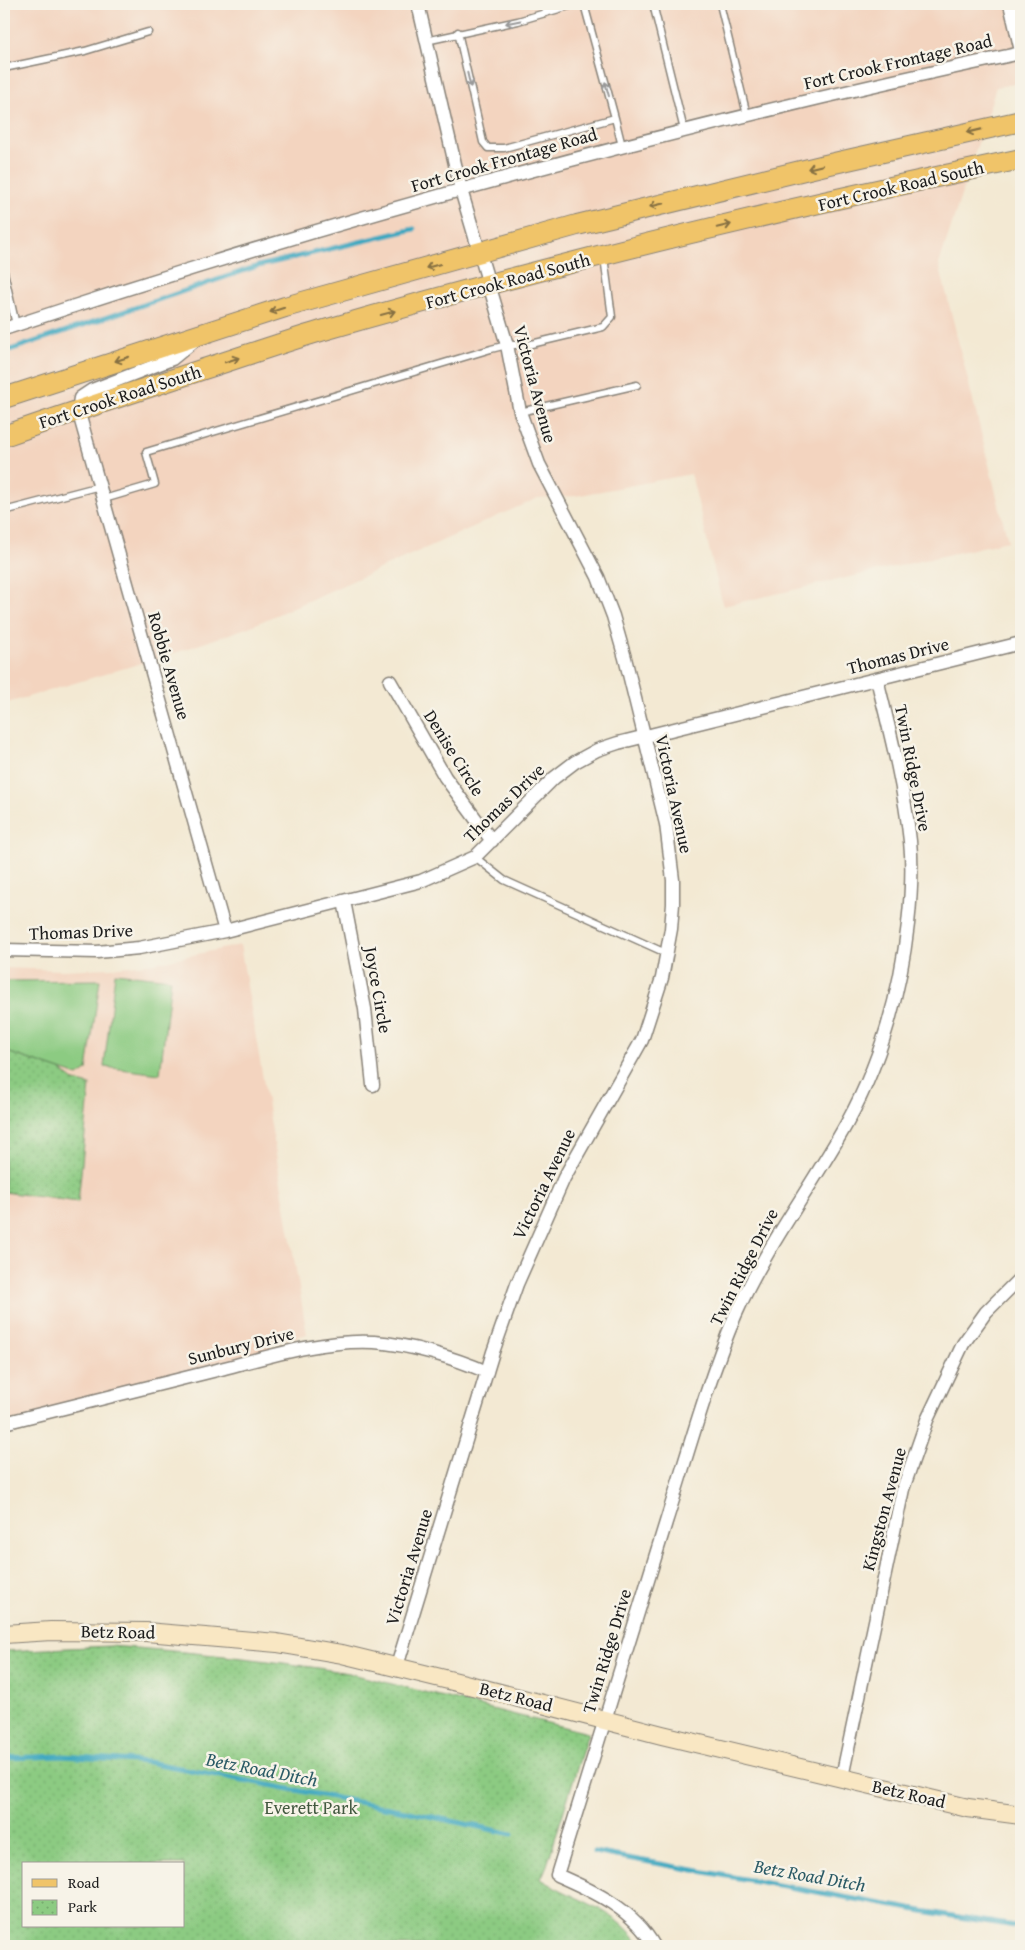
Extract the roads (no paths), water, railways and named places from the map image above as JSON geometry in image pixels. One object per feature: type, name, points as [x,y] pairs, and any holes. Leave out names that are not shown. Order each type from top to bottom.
[{"type":"main road","name":"Fort Crook Road South","points":[[4,398],[285,307],[577,226],[677,200],[1021,121]]},
{"type":"main road","name":"Fort Crook Road South","points":[[4,436],[319,332],[490,284],[603,255],[921,180],[1021,159]]},
{"type":"street","name":"Victoria Avenue","points":[[397,1666],[487,1372],[517,1284],[564,1178],[642,1040],[668,954],[673,904],[671,852],[666,824],[625,658],[613,616],[594,568],[539,464],[520,412],[507,345],[462,190],[418,4]]},
{"type":"street","points":[[1010,4],[1021,52]]},
{"type":"street","name":"Fort Crook Frontage Road","points":[[10,327],[174,274],[462,190],[622,146],[903,78],[1021,52]]},
{"type":"street","points":[[78,410],[80,398],[92,390],[172,359],[203,334]]},
{"type":"street","name":"Robbie Avenue","points":[[78,410],[226,931]]},
{"type":"street","name":"Thomas Drive","points":[[4,950],[97,952],[139,948],[226,931],[421,881],[475,857],[554,778],[575,762],[598,750],[1021,642]]},
{"type":"street","name":"Twin Ridge Drive","points":[[654,1946],[648,1936],[628,1914],[582,1886],[558,1875],[604,1719],[707,1391],[736,1315],[774,1243],[846,1125],[870,1078],[890,1022],[903,965],[911,898],[911,844],[904,796],[877,679]]},
{"type":"street","name":"Denise Circle","points":[[390,681],[441,769],[492,841]]},
{"type":"street","name":"Joyce Circle","points":[[344,901],[366,1009],[373,1085]]},
{"type":"street","name":"Kingston Avenue","points":[[842,1777],[903,1489],[927,1420],[963,1344],[986,1312],[1021,1277]]},
{"type":"street","name":"Sunbury Drive","points":[[4,1424],[272,1356],[333,1344],[374,1342],[398,1344],[474,1366],[487,1372]]},
{"type":"street","name":"Betz Road","points":[[4,1634],[60,1631],[188,1634],[277,1643],[342,1654],[397,1666],[662,1735],[968,1808],[1021,1815]]},
{"type":"lane","points":[[426,41],[458,32],[518,21],[576,4]]},
{"type":"lane","points":[[584,4],[622,146]]},
{"type":"lane","points":[[653,4],[684,130]]},
{"type":"lane","points":[[720,4],[747,115]]},
{"type":"lane","points":[[4,68],[85,51],[148,32]]},
{"type":"lane","points":[[458,32],[482,142],[488,148],[504,148],[615,118]]},
{"type":"lane","points":[[104,499],[154,484],[146,452],[507,345],[527,345],[603,327],[612,317],[603,255]]},
{"type":"lane","points":[[4,272],[10,327]]},
{"type":"lane","points":[[520,412],[637,385]]},
{"type":"lane","points":[[4,511],[100,486]]},
{"type":"lane","points":[[475,857],[504,880],[668,954]]},
{"type":"waterway","points":[[4,352],[258,266],[414,229]]},
{"type":"waterway","name":"Betz Road Ditch","points":[[4,1758],[63,1756],[148,1762],[405,1811],[512,1834]]},
{"type":"waterway","name":"Betz Road Ditch","points":[[594,1852],[1021,1927]]},
{"type":"park label","name":"Everett Park","points":[[311,1808]]}]
